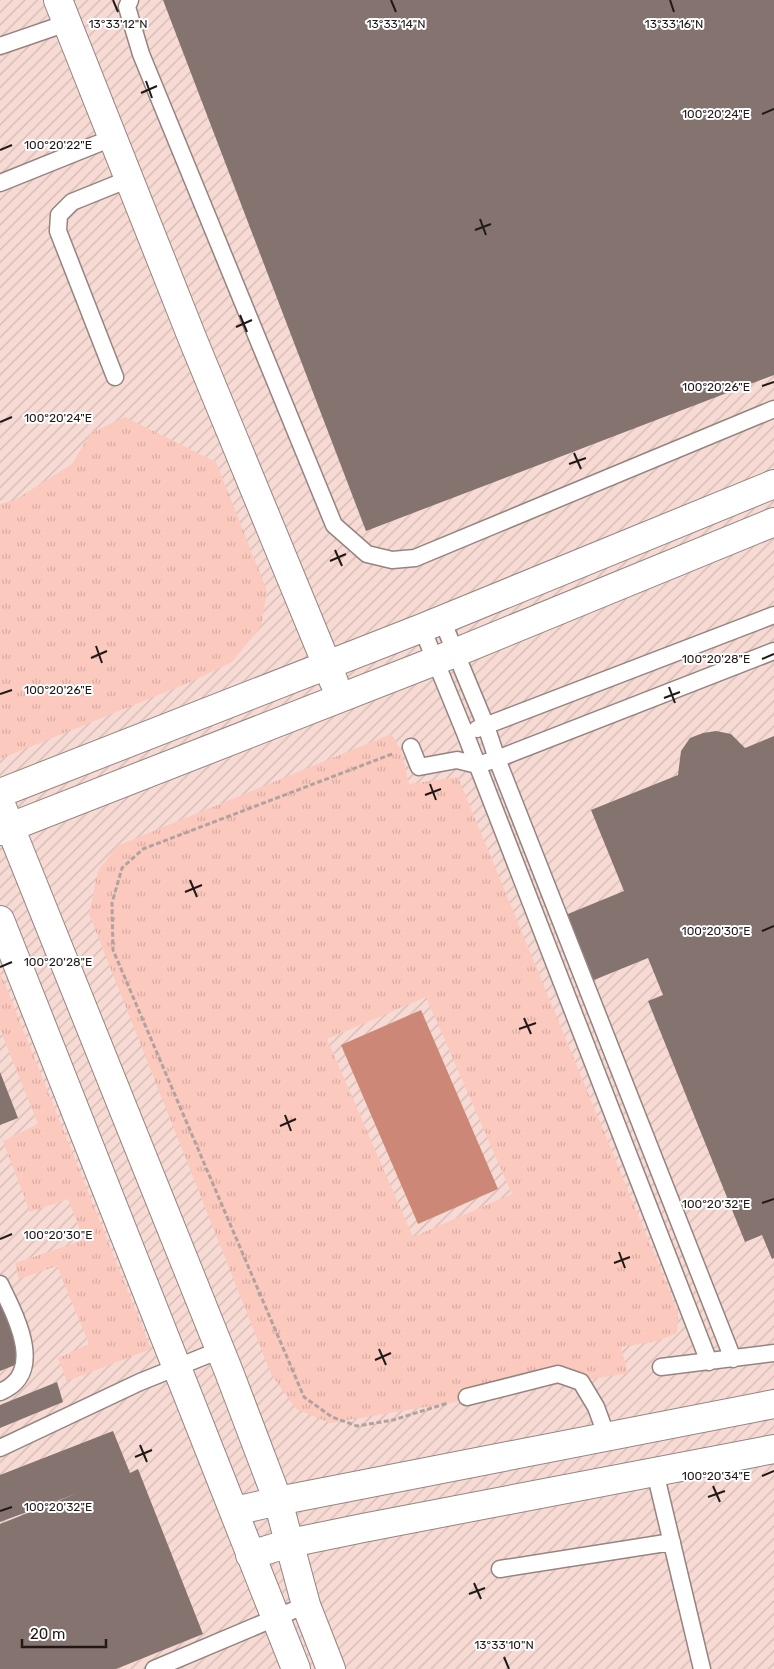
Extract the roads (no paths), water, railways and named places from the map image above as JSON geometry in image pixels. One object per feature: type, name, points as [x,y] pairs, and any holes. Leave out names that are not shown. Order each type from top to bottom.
[{"type":"street","points":[[62,11],[193,340],[340,698]]},
{"type":"street","points":[[0,793],[432,624],[774,484]]},
{"type":"street","points":[[331,1669],[306,1605],[278,1501],[220,1350],[3,820],[340,698],[774,522]]},
{"type":"street","points":[[0,920],[296,1669]]},
{"type":"street","points":[[234,1511],[774,1404]]},
{"type":"street","points":[[250,1555],[290,1544],[774,1449]]},
{"type":"lane","points":[[130,0],[127,7],[141,54],[334,525],[367,554],[392,560],[414,558],[774,409]]},
{"type":"lane","points":[[0,46],[62,11]]},
{"type":"lane","points":[[0,183],[112,138]]},
{"type":"lane","points":[[115,377],[58,231],[59,215],[72,202],[129,179]]},
{"type":"lane","points":[[465,733],[774,616]]},
{"type":"lane","points":[[432,624],[445,657],[465,733],[708,1362]]},
{"type":"lane","points":[[411,747],[419,767],[457,760],[477,765],[774,651]]},
{"type":"lane","points":[[445,657],[486,726],[733,1359]]},
{"type":"lane","points":[[0,1284],[16,1317],[26,1352],[22,1375],[0,1392]]},
{"type":"lane","points":[[0,1448],[140,1382],[220,1350]]},
{"type":"lane","points":[[661,1367],[774,1353]]},
{"type":"lane","points":[[467,1397],[558,1374],[581,1382],[596,1407],[607,1437]]},
{"type":"lane","points":[[655,1472],[702,1669]]},
{"type":"lane","points":[[500,1569],[672,1542]]},
{"type":"lane","points":[[154,1669],[306,1605]]}]
